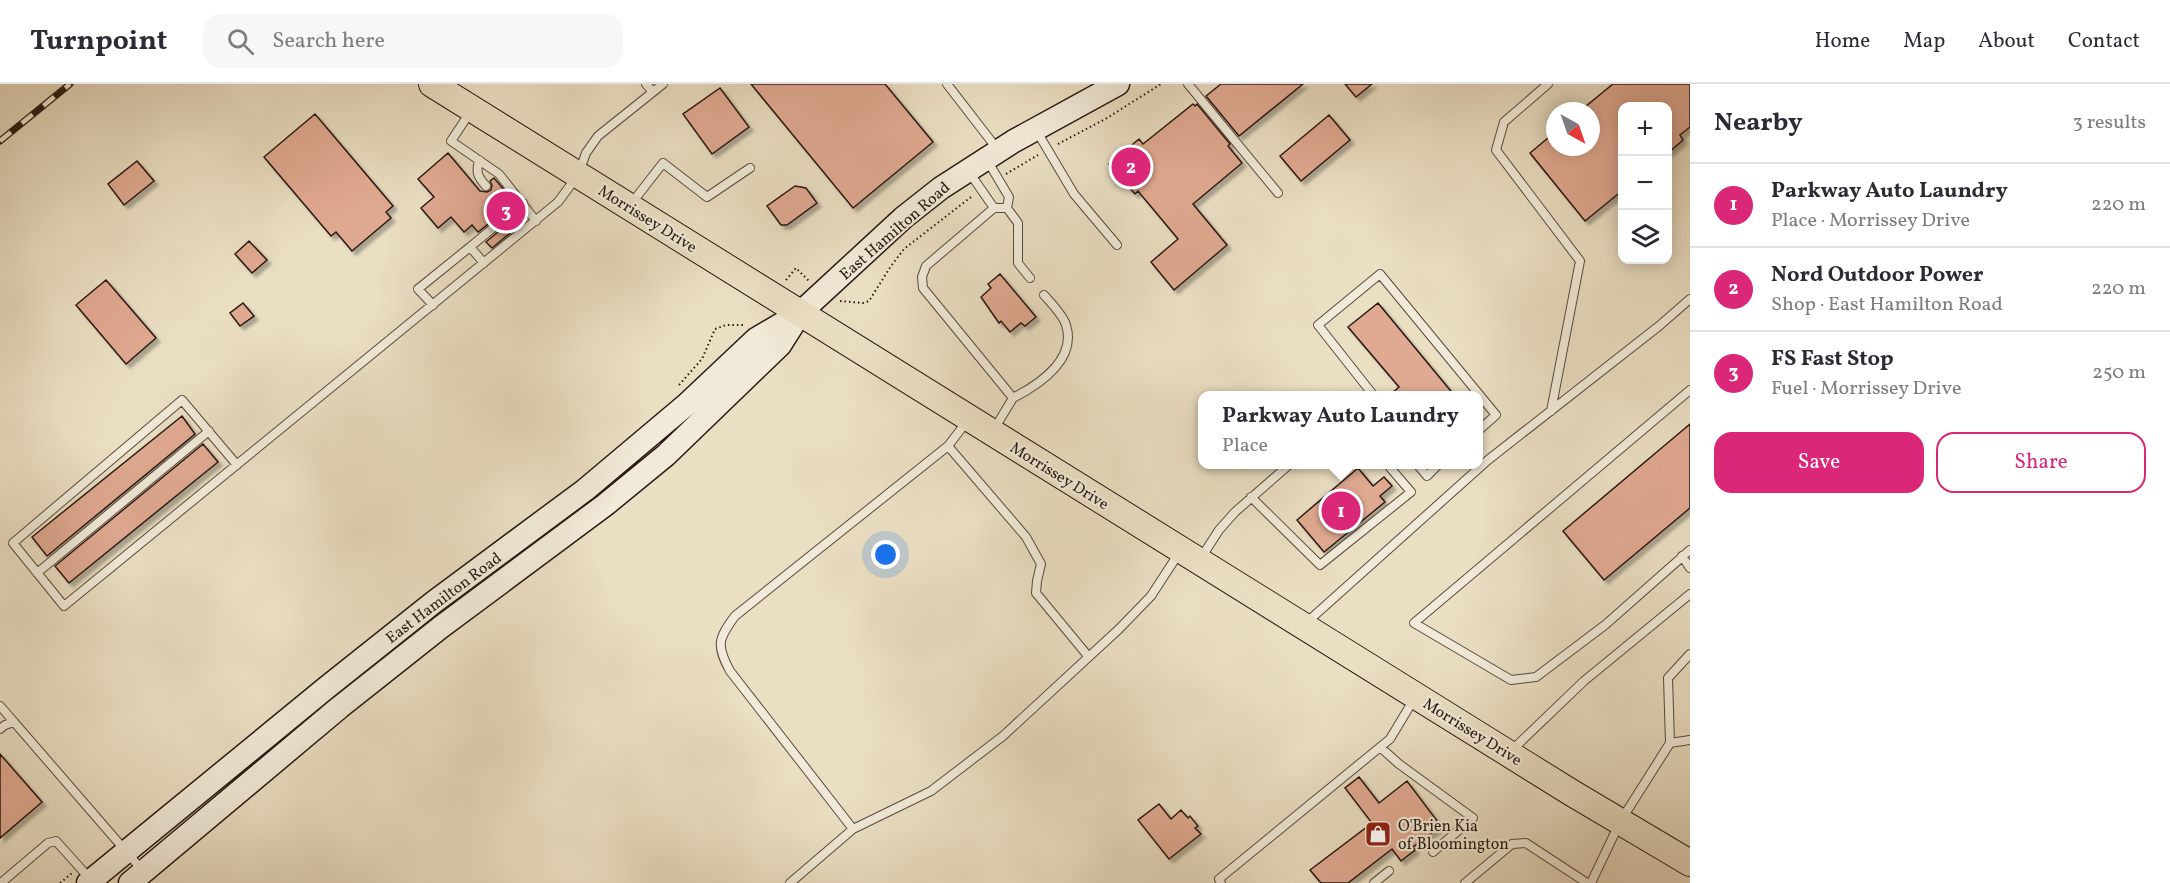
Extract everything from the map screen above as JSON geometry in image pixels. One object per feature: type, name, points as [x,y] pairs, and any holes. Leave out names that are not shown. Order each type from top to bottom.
[{"type":"main road","name":"Morrissey Drive","points":[[432,84],[1509,754],[1690,863]]},
{"type":"main road","name":"East Hamilton Road","points":[[90,882],[434,602],[585,490],[686,405],[756,339],[800,313],[903,218],[984,159],[1118,84]]},
{"type":"main road","name":"East Hamilton Road","points":[[136,877],[349,700],[666,455],[780,345],[800,313]]},
{"type":"lane","points":[[646,84],[653,92]]},
{"type":"lane","points":[[237,465],[182,400],[13,543],[64,606],[237,465],[432,304],[558,202],[578,175],[586,153],[598,136],[663,84]]},
{"type":"lane","points":[[947,84],[984,159],[1009,196],[1007,208],[1018,224],[1018,263],[1030,278]]},
{"type":"lane","points":[[1188,84],[1278,193]]},
{"type":"lane","points":[[1548,84],[1504,122],[1496,150],[1580,261],[1551,411]]},
{"type":"lane","points":[[472,110],[451,141],[499,174],[536,220]]},
{"type":"lane","points":[[1036,130],[1074,194],[1117,245]]},
{"type":"lane","points":[[984,159],[994,208]]},
{"type":"lane","points":[[479,160],[476,170],[478,177],[486,186]]},
{"type":"lane","points":[[629,207],[663,163],[708,197],[750,168]]},
{"type":"lane","points":[[496,198],[510,214]]},
{"type":"lane","points":[[432,304],[418,289],[523,203]]},
{"type":"lane","points":[[1007,208],[994,208],[926,266],[922,277],[923,288],[1013,398]]},
{"type":"lane","points":[[470,246],[484,263]]},
{"type":"lane","points":[[1370,391],[1318,324],[1380,274],[1476,391]]},
{"type":"lane","points":[[992,432],[1013,398],[1033,387],[1057,367],[1069,343],[1066,323],[1044,295]]},
{"type":"lane","points":[[1483,465],[1690,299]]},
{"type":"lane","points":[[1690,390],[1414,623],[1511,680],[1536,677],[1605,625],[1690,549]]},
{"type":"lane","points":[[1483,399],[1496,415],[1483,426]]},
{"type":"lane","points":[[853,829],[730,671],[723,659],[720,646],[721,634],[735,616],[948,446],[969,418]]},
{"type":"lane","points":[[37,573],[209,431]]},
{"type":"lane","points":[[948,446],[1026,537],[1041,564],[1036,593],[1088,656]]},
{"type":"lane","points":[[790,883],[853,829],[931,791],[1003,736],[1151,596],[1251,497],[1285,469]]},
{"type":"lane","points":[[1251,497],[1320,565],[1411,492],[1391,469]]},
{"type":"lane","points":[[1421,469],[1427,476],[1435,469]]},
{"type":"lane","points":[[1304,626],[1478,469]]},
{"type":"lane","points":[[1682,556],[1690,568]]},
{"type":"lane","points":[[1509,754],[1584,681],[1690,594]]},
{"type":"lane","points":[[1465,883],[1512,844],[1526,843],[1589,883],[1620,822],[1670,743],[1668,678],[1690,654]]},
{"type":"lane","points":[[1221,883],[1219,879],[1390,739],[1416,696]]},
{"type":"lane","points":[[0,706],[126,852],[136,877]]},
{"type":"lane","points":[[0,729],[5,724],[14,722]]},
{"type":"lane","points":[[1670,743],[1690,741]]},
{"type":"lane","points":[[1380,747],[1399,764],[1473,818],[1433,852]]},
{"type":"lane","points":[[1,883],[48,843],[56,842],[90,882]]},
{"type":"lane","points":[[1374,883],[1389,871]]},
{"type":"building","points":[[751,84],[885,84],[933,142],[853,208]]},
{"type":"building","points":[[1221,84],[1303,84],[1239,136],[1206,96]]},
{"type":"building","points":[[1345,84],[1372,84],[1356,97]]},
{"type":"building","points":[[1613,84],[1690,84],[1690,127],[1680,135],[1683,140],[1672,150],[1672,102],[1618,102],[1618,194],[1585,221],[1530,153],[1546,140],[1546,156],[1600,156],[1600,102],[1591,102]]},
{"type":"building","points":[[720,88],[749,127],[712,154],[683,114]]},
{"type":"building","points":[[1193,104],[1195,106],[1197,104],[1230,144],[1228,146],[1242,163],[1193,204],[1227,245],[1174,290],[1151,262],[1178,239],[1138,191],[1135,194],[1109,164],[1139,139],[1143,144]]},
{"type":"building","points":[[315,114],[393,206],[386,212],[391,218],[352,251],[336,232],[331,236],[264,157]]},
{"type":"building","points":[[1329,115],[1350,140],[1301,181],[1280,156]]},
{"type":"building","points":[[448,153],[480,191],[491,190],[490,181],[494,178],[505,191],[502,194],[495,192],[491,195],[493,206],[490,209],[497,217],[478,232],[472,225],[464,232],[451,217],[438,228],[421,208],[434,197],[418,179]]},
{"type":"building","points":[[137,161],[154,181],[124,205],[108,184]]},
{"type":"building","points":[[795,186],[806,188],[817,203],[787,225],[781,225],[767,206]]},
{"type":"building","points":[[505,226],[510,233],[492,248],[486,242]]},
{"type":"building","points":[[249,241],[267,260],[252,273],[235,254]]},
{"type":"building","points":[[1000,274],[1036,317],[1025,326],[1021,323],[1010,332],[1001,321],[999,323],[981,297],[991,288],[988,284]]},
{"type":"building","points":[[106,280],[156,338],[126,364],[76,305]]},
{"type":"building","points":[[243,303],[254,316],[240,326],[230,313]]},
{"type":"building","points":[[1378,303],[1451,391],[1395,391],[1399,387],[1348,327]]},
{"type":"building","points":[[182,416],[195,434],[47,556],[32,537]]},
{"type":"building","points":[[1690,424],[1690,508],[1604,580],[1563,531]]},
{"type":"building","points":[[203,444],[218,462],[69,583],[55,566]]},
{"type":"building","points":[[1357,469],[1373,486],[1384,477],[1392,486],[1380,496],[1385,502],[1324,552],[1297,520]]},
{"type":"building","points":[[0,754],[42,802],[0,838]]},
{"type":"building","points":[[1359,777],[1379,803],[1407,781],[1441,826],[1413,847],[1415,850],[1401,861],[1392,849],[1348,883],[1321,883],[1310,870],[1372,823],[1345,788]]},
{"type":"building","points":[[1159,804],[1171,819],[1181,810],[1188,818],[1190,816],[1198,826],[1195,828],[1201,834],[1169,859],[1138,820]]},
{"type":"railway","points":[[0,141],[70,84]]},
{"type":"place","name":"Nord Outdoor Power","points":[[1131,167]]},
{"type":"place","name":"FS Fast Stop","points":[[506,211]]},
{"type":"place","name":"Parkway Auto Laundry","points":[[1341,511]]},
{"type":"place","name":"O'Brien Kia of Bloomington","points":[[1378,834]]}]
